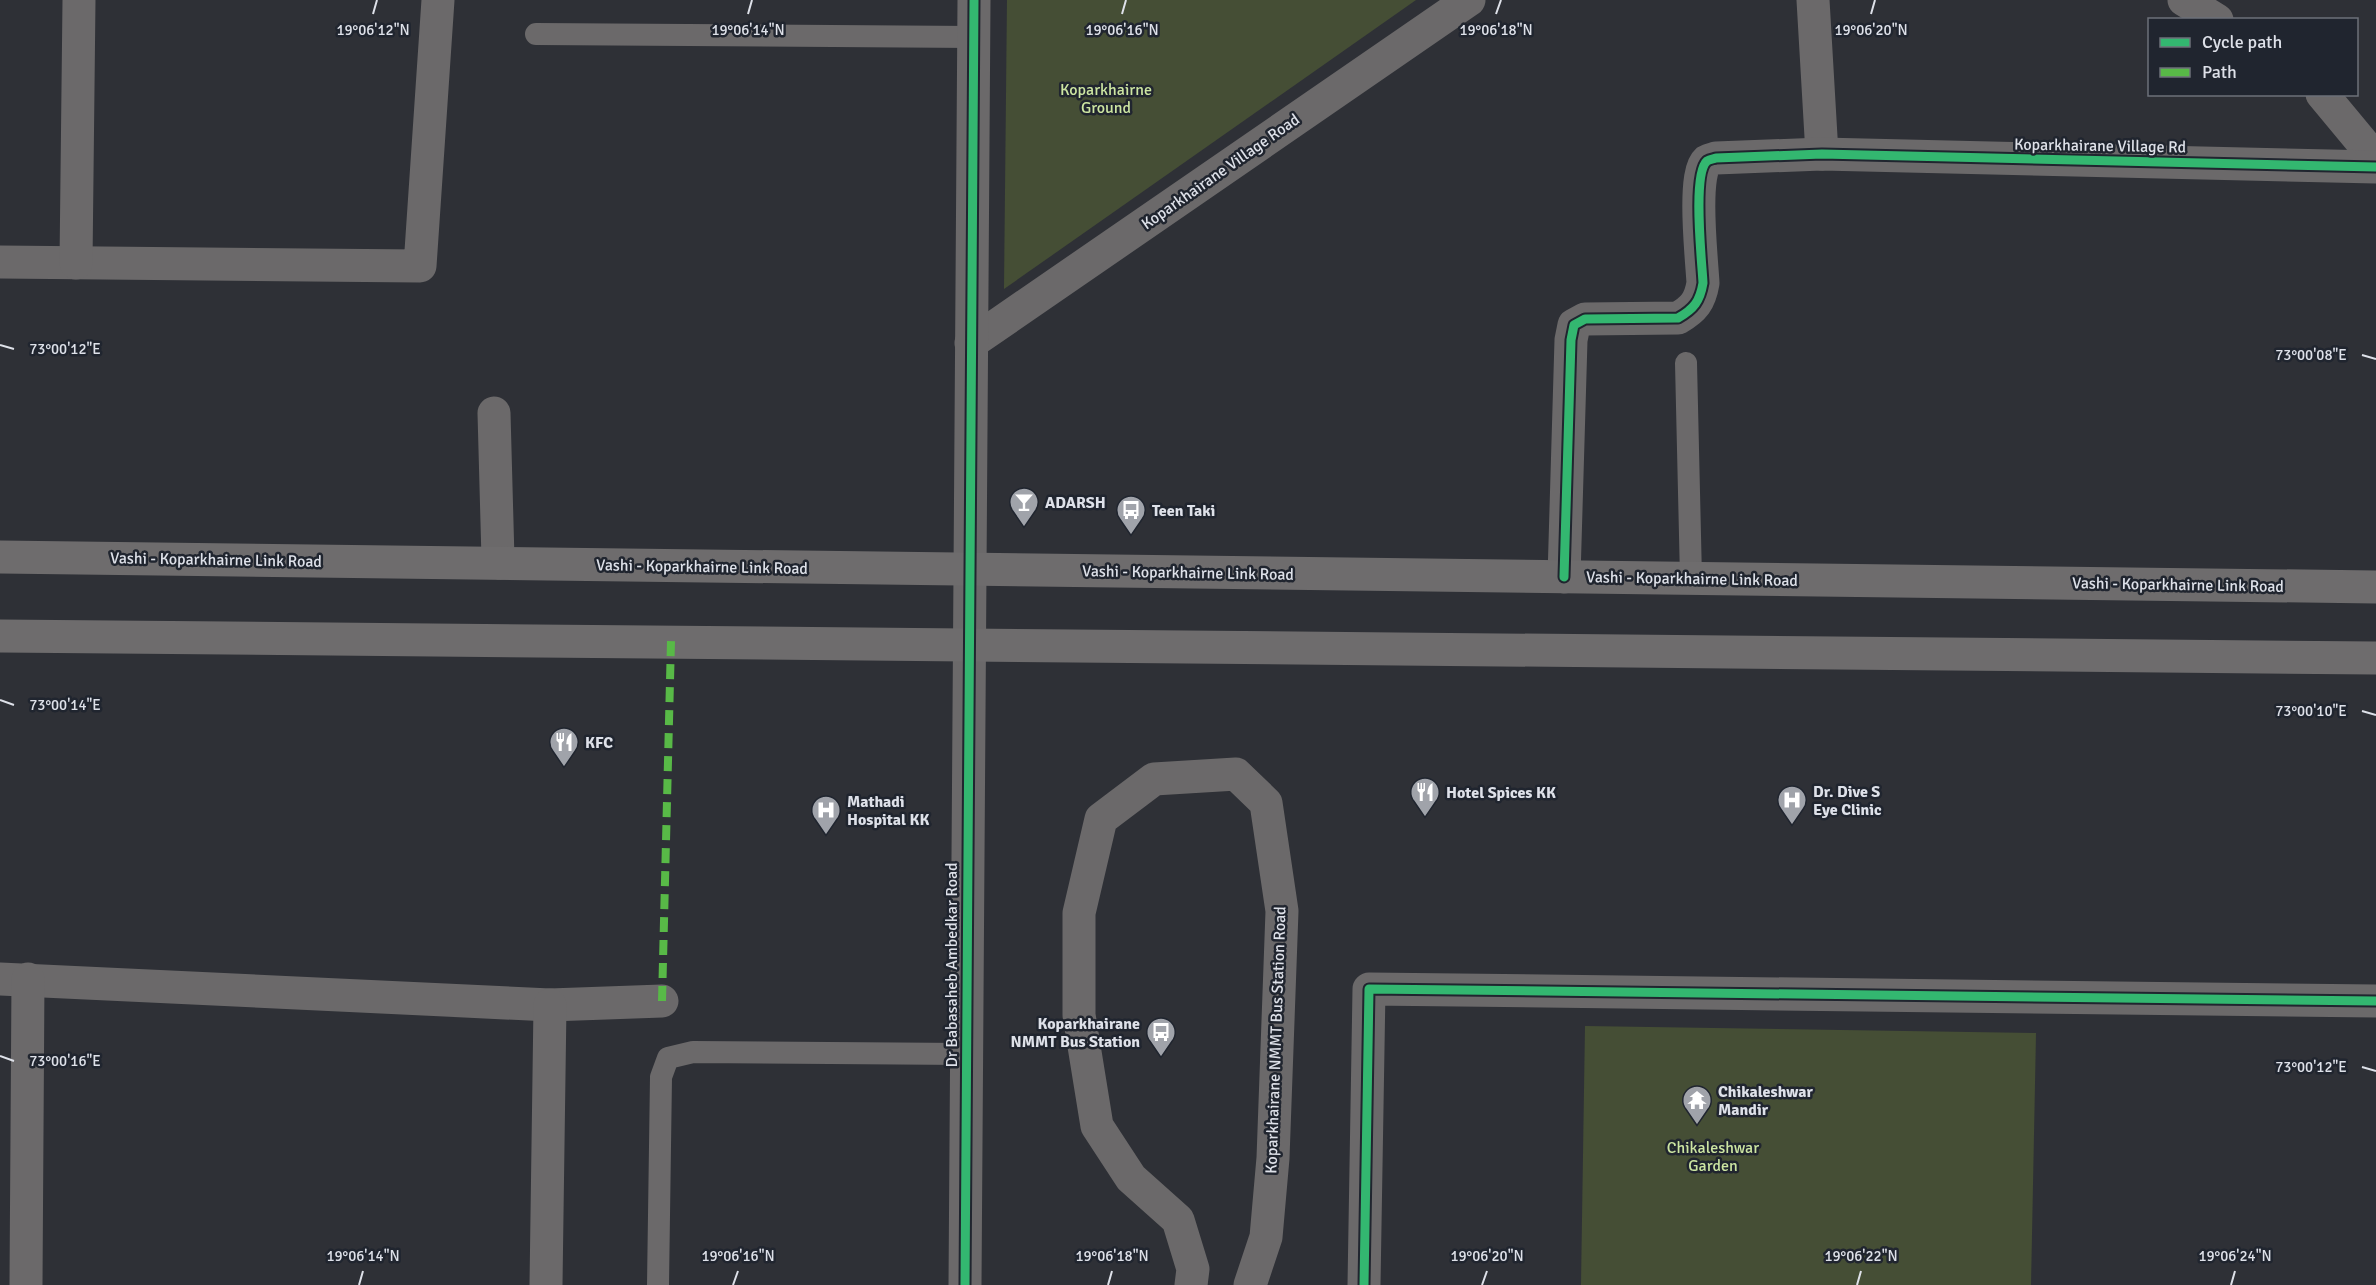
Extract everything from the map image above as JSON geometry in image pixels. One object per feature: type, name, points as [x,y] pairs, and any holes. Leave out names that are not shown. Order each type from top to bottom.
[{"type":"main road","name":"Vashi - Koparkhairne Link Road","points":[[0,557],[2376,587]]},
{"type":"main road","points":[[0,636],[2376,658]]},
{"type":"street","points":[[76,263],[79,0]]},
{"type":"street","points":[[0,262],[420,266],[438,0]]},
{"type":"street","name":"Dr Babasaheb Ambedkar Road","points":[[964,1285],[974,0]]},
{"type":"street","name":"Koparkhairane Village Road","points":[[971,343],[1469,0]]},
{"type":"street","points":[[1814,0],[1822,154]]},
{"type":"street","points":[[2184,0],[2214,18]]},
{"type":"street","points":[[2324,96],[2376,159]]},
{"type":"street","name":"Koparkhairane Village Rd","points":[[1564,577],[1571,340],[1574,325],[1585,319],[1678,318],[1692,310],[1700,298],[1703,283],[1698,189],[1701,172],[1707,161],[1716,158],[1822,154],[2376,167]]},
{"type":"street","points":[[494,413],[498,559],[500,563]]},
{"type":"street","name":"Koparkhairane NMMT Bus Station Road","points":[[1191,1285],[1193,1269],[1178,1220],[1131,1178],[1097,1126],[1079,1015],[1079,913],[1101,819],[1154,779],[1236,774],[1266,802],[1281,911],[1273,1158],[1266,1237],[1250,1285]]},
{"type":"street","points":[[26,1285],[14,979],[550,1005],[662,1001]]},
{"type":"street","points":[[1364,1285],[1369,989],[2376,1001]]},
{"type":"street","points":[[546,1285],[550,1005]]},
{"type":"lane","points":[[536,34],[974,37]]},
{"type":"lane","points":[[1686,363],[1691,578]]},
{"type":"lane","points":[[658,1285],[661,1077],[668,1058],[693,1052],[965,1054]]},
{"type":"green space","name":"Koparkhairne Ground","points":[[1007,0],[1416,0],[1004,289]]},
{"type":"green space","name":"Chikaleshwar Garden","points":[[1585,1026],[2036,1033],[2031,1285],[1581,1285]]},
{"type":"marked path","points":[[662,1001],[671,641]]},
{"type":"cycle path","points":[[965,1285],[974,0]]},
{"type":"cycle path","points":[[1564,577],[1571,340],[1574,325],[1585,319],[1678,318],[1695,304],[1703,283],[1699,200],[1702,169],[1708,160],[1822,154],[2376,167]]},
{"type":"cycle path","points":[[1364,1285],[1369,989],[2376,1001]]},
{"type":"place","name":"ADARSH","points":[[1024,528]]},
{"type":"place","name":"Teen Taki","points":[[1131,536]]},
{"type":"place","name":"KFC","points":[[564,768]]},
{"type":"place","name":"Hotel Spices KK","points":[[1425,818]]},
{"type":"place","name":"Dr. Dive S Eye Clinic","points":[[1792,826]]},
{"type":"place","name":"Mathadi Hospital KK","points":[[826,836]]},
{"type":"place","name":"Koparkhairane NMMT Bus Station","points":[[1161,1058]]},
{"type":"place","name":"Chikaleshwar Mandir","points":[[1697,1126]]}]
